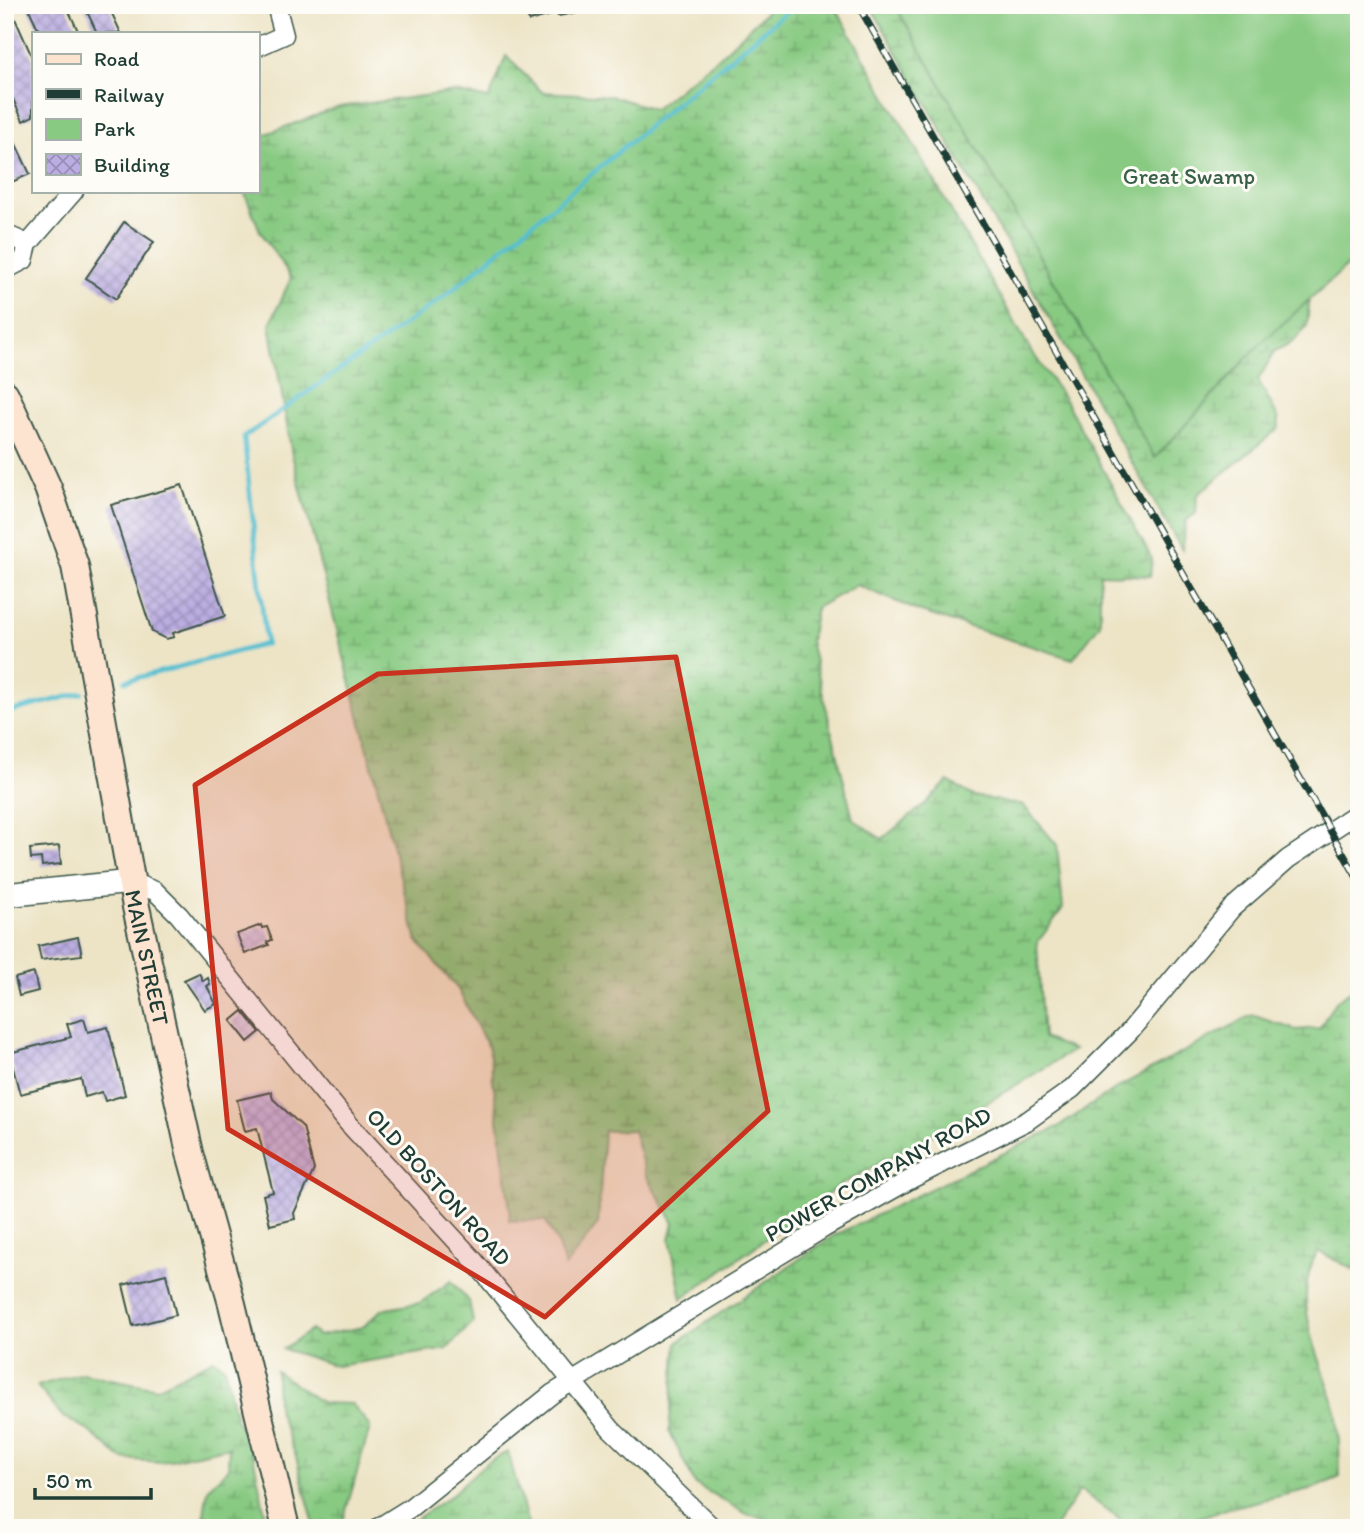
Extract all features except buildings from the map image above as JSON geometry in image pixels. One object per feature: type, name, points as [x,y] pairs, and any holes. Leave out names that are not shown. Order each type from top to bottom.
[{"type":"main road","name":"MAIN STREET","points":[[5,394],[48,488],[75,566],[131,882],[190,1153],[232,1304],[286,1528]]},
{"type":"street","points":[[259,46],[284,35],[276,5]]},
{"type":"street","points":[[5,270],[24,260],[28,244],[73,192]]},
{"type":"street","points":[[5,241],[12,237],[28,244]]},
{"type":"street","name":"POWER COMPANY ROAD","points":[[378,1528],[428,1494],[518,1418],[573,1382],[824,1228],[914,1178],[1027,1121],[1072,1089],[1129,1032],[1232,908],[1288,859],[1359,812]]},
{"type":"street","points":[[5,895],[131,882]]},
{"type":"street","name":"OLD BOSTON ROAD","points":[[131,882],[155,891],[179,915],[349,1124],[471,1256],[611,1429],[713,1528]]},
{"type":"highlighted area","points":[[676,657],[768,1111],[545,1317],[228,1129],[195,785],[378,674]]},
{"type":"green space","points":[[764,5],[834,5],[1030,349],[1065,400],[1152,559],[1150,576],[1100,574],[1100,624],[1073,659],[921,612],[857,585],[816,608],[810,641],[853,819],[882,839],[948,781],[973,796],[1023,805],[1057,845],[1063,908],[1037,943],[1043,1038],[1074,1050],[947,1127],[842,1184],[682,1299],[670,1239],[674,1223],[646,1175],[633,1130],[604,1131],[598,1224],[565,1267],[557,1242],[545,1220],[509,1221],[510,1210],[489,1049],[458,989],[417,941],[292,455],[270,324],[291,278],[260,231],[244,192],[259,192],[259,137],[339,107],[454,92],[489,99],[506,56],[542,92],[611,96],[654,109],[720,56],[766,12]]},
{"type":"green space","name":"Great Swamp","points":[[870,5],[1359,5],[1312,272],[1307,326],[1294,341],[1275,351],[1258,380],[1278,417],[1279,428],[1197,495],[1196,513],[1186,521],[1182,550]]},
{"type":"green space","name":"Great Swamp","points":[[895,5],[1359,5],[1359,255],[1257,347],[1155,458]]},
{"type":"green space","points":[[1359,989],[1359,1272],[1318,1251],[1309,1271],[1306,1291],[1311,1332],[1336,1412],[1340,1477],[1314,1488],[1229,1508],[1166,1528],[1131,1528],[1080,1490],[1054,1528],[783,1528],[784,1525],[747,1514],[695,1484],[669,1431],[677,1343],[833,1236],[1060,1126],[1118,1087],[1252,1015],[1296,1030],[1320,1028],[1340,998]]},
{"type":"green space","points":[[451,1281],[469,1301],[473,1322],[447,1349],[336,1366],[283,1349],[311,1330],[318,1336],[363,1327],[381,1310],[420,1303]]},
{"type":"green space","points":[[214,1359],[224,1366],[236,1419],[252,1450],[268,1528],[202,1528],[208,1488],[228,1469],[229,1447],[161,1462],[122,1459],[85,1428],[63,1417],[37,1386],[82,1373],[157,1388]]},
{"type":"green space","points":[[276,1371],[322,1403],[352,1404],[370,1427],[341,1528],[315,1528],[296,1457],[277,1407]]},
{"type":"green space","points":[[508,1452],[529,1528],[403,1528],[449,1497],[487,1462]]},
{"type":"waterway","points":[[125,681],[266,644],[244,437],[445,296],[786,12],[784,5]]},
{"type":"waterway","points":[[5,713],[82,693]]},
{"type":"railway","points":[[858,5],[1359,881]]}]
